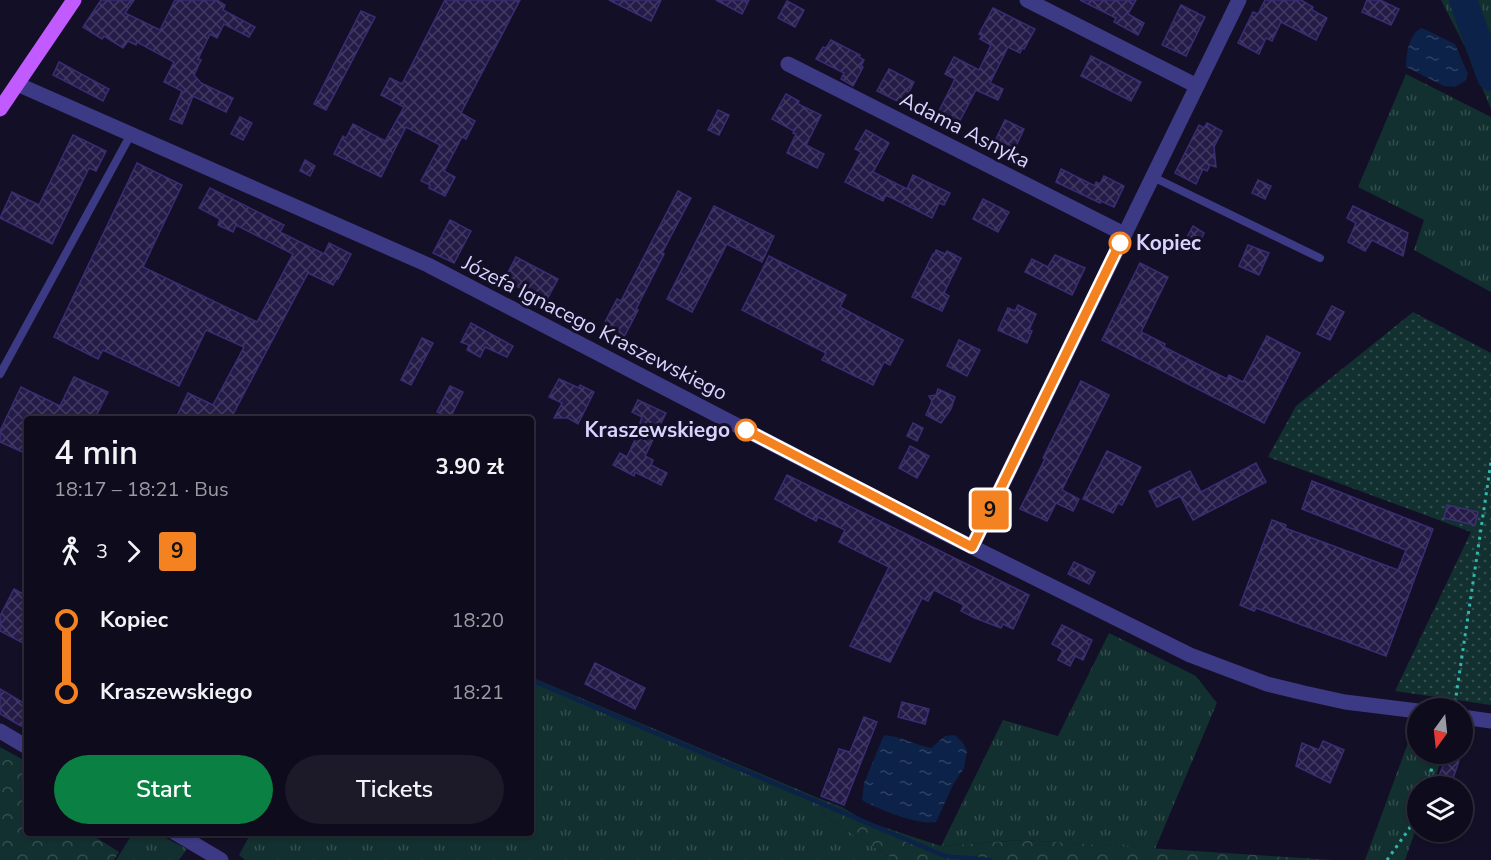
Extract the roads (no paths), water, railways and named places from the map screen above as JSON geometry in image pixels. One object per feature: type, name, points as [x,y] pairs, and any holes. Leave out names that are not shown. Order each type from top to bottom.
[{"type":"main road","points":[[0,109],[74,0]]},
{"type":"street","points":[[1027,0],[1197,86]]},
{"type":"street","points":[[972,547],[1239,0]]},
{"type":"street","name":"Adama Asnyka","points":[[788,64],[1124,234]]},
{"type":"street","name":"Józefa Ignacego Kraszewskiego","points":[[17,84],[428,266],[1157,640],[1227,670],[1267,684],[1346,702],[1407,710]]},
{"type":"street","points":[[1473,719],[1491,721]]},
{"type":"street","points":[[0,731],[24,745]]},
{"type":"street","points":[[181,836],[221,860]]},
{"type":"lane","points":[[0,374],[131,134]]},
{"type":"lane","points":[[1153,177],[1320,258]]},
{"type":"water","points":[[1422,28],[1455,44],[1468,74],[1465,81],[1455,87],[1444,86],[1406,67],[1411,39]]},
{"type":"water","points":[[884,735],[931,748],[945,736],[955,735],[963,743],[967,751],[964,768],[953,785],[936,822],[920,822],[877,808],[862,800],[864,783]]},
{"type":"waterway","points":[[1463,0],[1491,77]]},
{"type":"waterway","points":[[534,681],[945,856],[990,860]]},
{"type":"place","name":"Kopiec","points":[[1120,243]]},
{"type":"place","name":"Kraszewskiego","points":[[746,430]]}]
